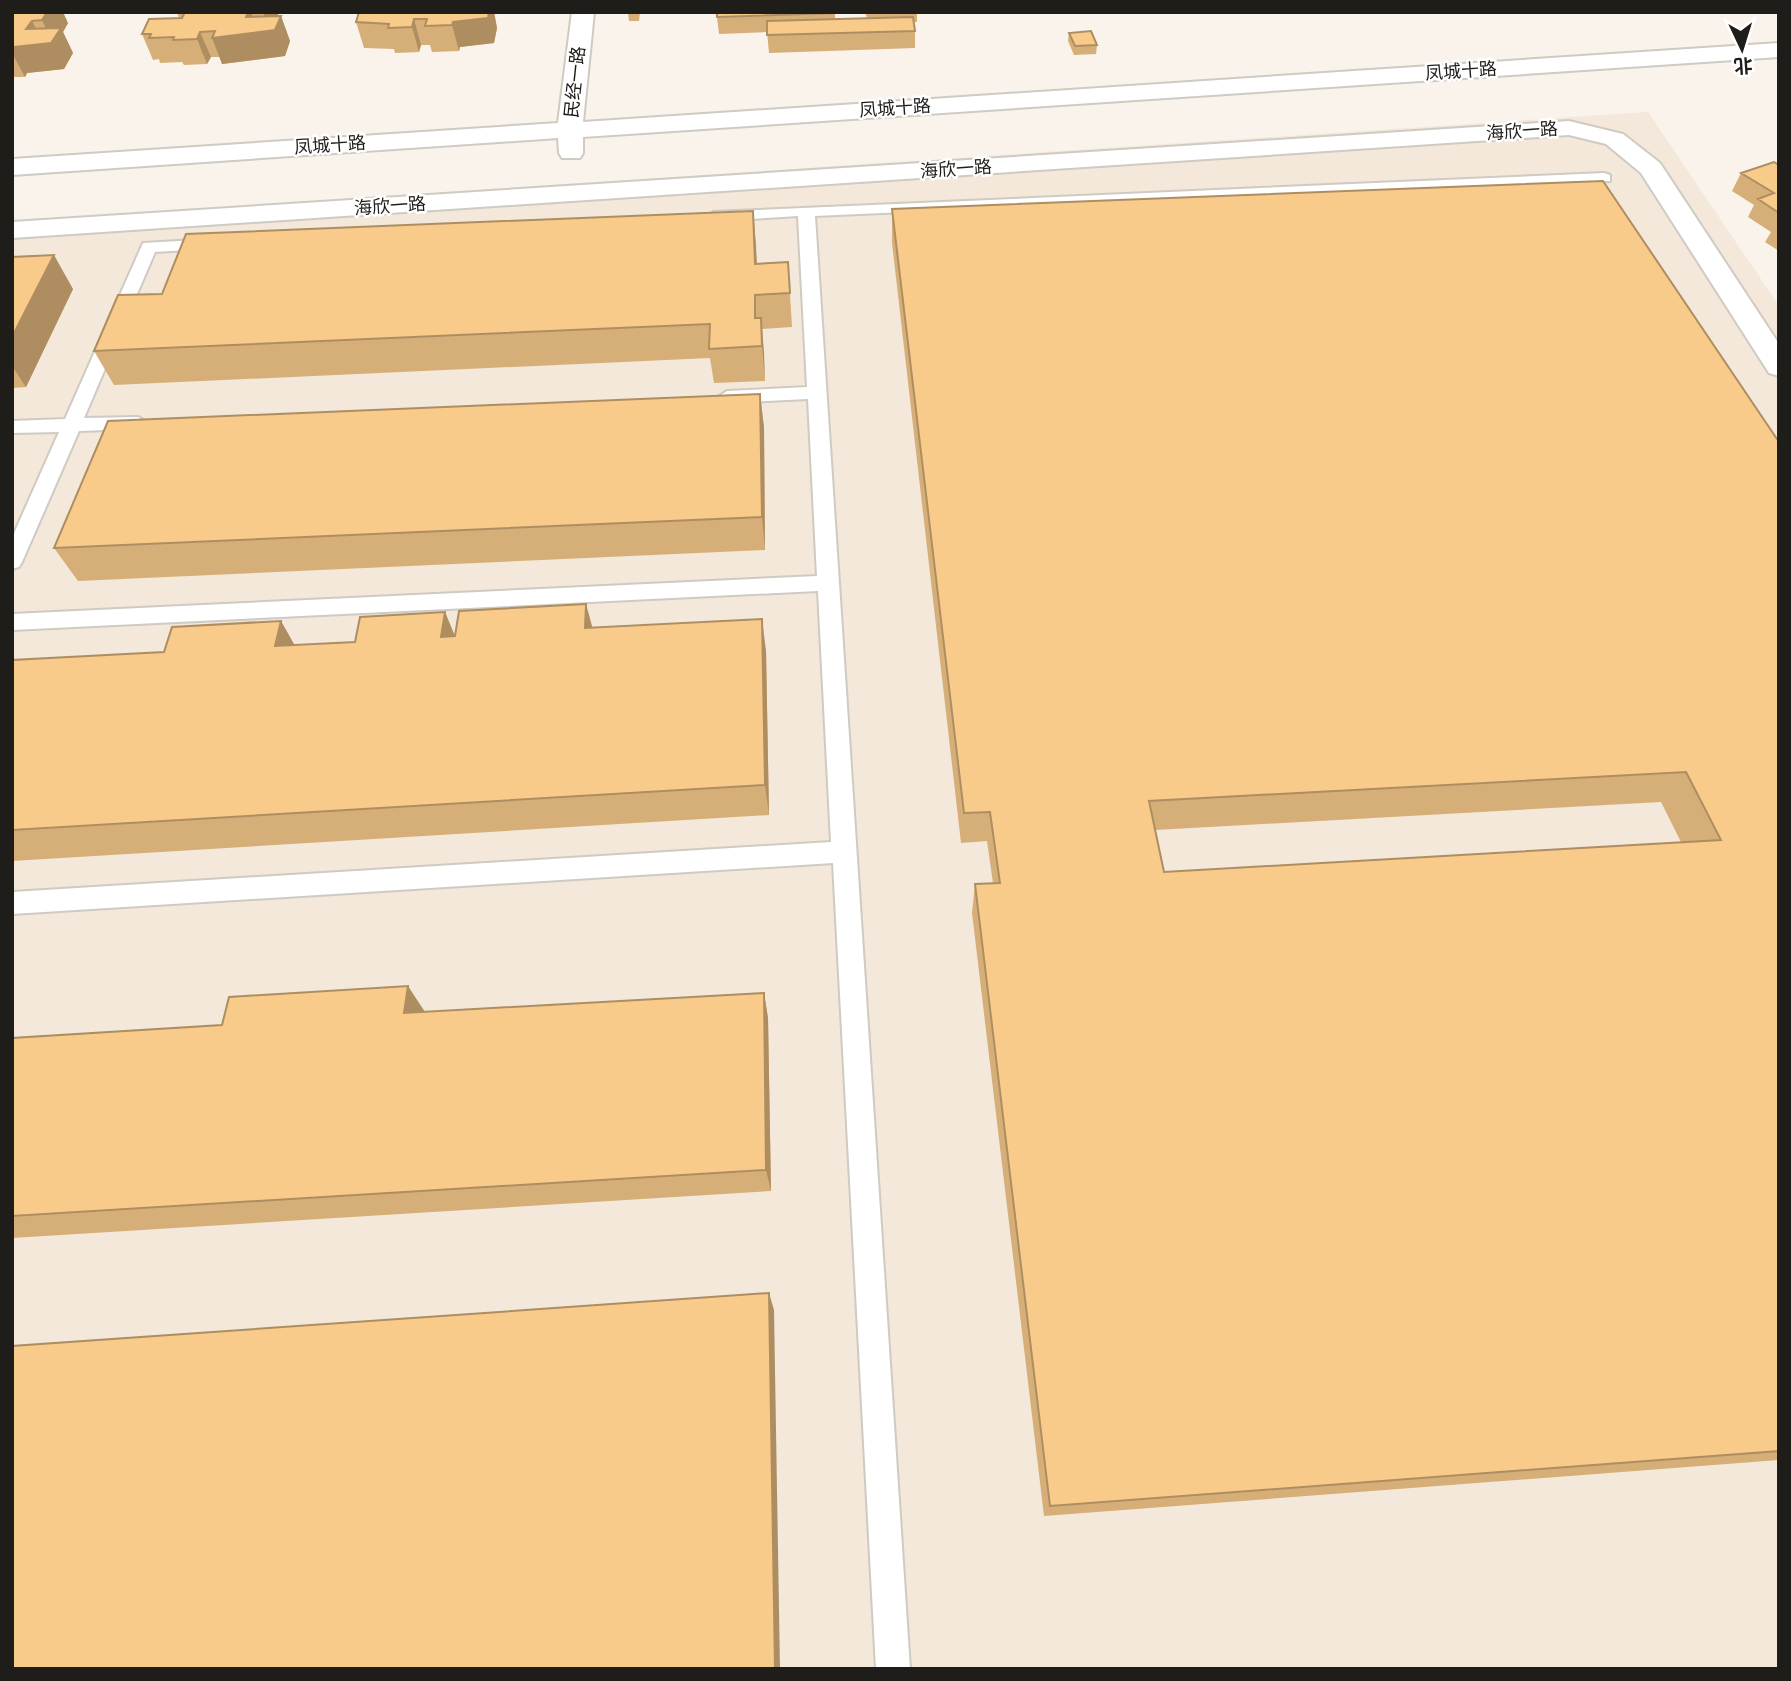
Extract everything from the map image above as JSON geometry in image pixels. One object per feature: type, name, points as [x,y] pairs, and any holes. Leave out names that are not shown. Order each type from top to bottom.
[{"type":"main road","name":"民经一路","points":[[570,141],[583,12]]},
{"type":"main road","name":"凤城十路","points":[[12,191],[570,141],[1779,50]]},
{"type":"main road","name":"凤城十路","points":[[12,167],[1070,121]]},
{"type":"main road","name":"海欣一路","points":[[12,230],[1569,128],[1600,131],[1627,144],[1651,168],[1779,367]]},
{"type":"lane","points":[[696,217],[1604,178]]},
{"type":"lane","points":[[806,211],[893,1669]]},
{"type":"lane","points":[[12,562],[149,247],[231,243]]},
{"type":"lane","points":[[706,398],[817,393]]},
{"type":"lane","points":[[12,428],[154,422]]},
{"type":"lane","points":[[12,622],[828,583]]},
{"type":"lane","points":[[12,903],[844,852]]},
{"type":"shaded area","points":[[1648,112],[1779,306],[1779,1669],[12,1669],[12,221]]},
{"type":"building","points":[[12,12],[47,12],[42,20],[32,21],[26,29],[61,28],[51,43],[12,49]]},
{"type":"building","points":[[185,12],[248,12],[246,17],[281,16],[275,30],[212,38],[215,31],[200,32],[197,39],[173,40],[174,37],[149,38],[151,34],[142,34],[149,19],[182,18]]},
{"type":"building","points":[[359,12],[489,12],[488,18],[453,22],[452,25],[425,26],[427,19],[414,19],[412,27],[388,28],[389,24],[356,22]]},
{"type":"building","points":[[717,12],[835,12],[835,13],[717,17]]},
{"type":"building","points":[[913,17],[915,31],[767,35],[767,21]]},
{"type":"building","points":[[1091,31],[1097,45],[1075,46],[1069,33]]},
{"type":"building","points":[[1774,162],[1779,165],[1779,213],[1758,199],[1774,193],[1741,173]]},
{"type":"building","points":[[1603,181],[1779,442],[1779,1451],[1050,1506],[975,884],[1000,883],[990,812],[964,813],[892,209]],"holes":[[[1686,772],[1721,840],[1164,872],[1149,801]]]},
{"type":"building","points":[[753,211],[755,264],[788,262],[790,293],[755,295],[755,318],[761,318],[762,346],[709,349],[710,324],[94,351],[118,295],[162,294],[186,234]]},
{"type":"building","points":[[54,255],[12,337],[12,257]]},
{"type":"building","points":[[760,394],[762,517],[54,548],[108,421]]},
{"type":"building","points":[[586,604],[585,628],[762,619],[765,785],[12,830],[12,660],[164,652],[172,627],[281,621],[275,646],[355,642],[360,617],[445,612],[441,637],[455,636],[459,611]]},
{"type":"building","points":[[408,986],[404,1013],[764,993],[766,1170],[12,1216],[12,1038],[222,1025],[229,997]]},
{"type":"building","points":[[769,1293],[775,1669],[12,1669],[12,1346]]}]
